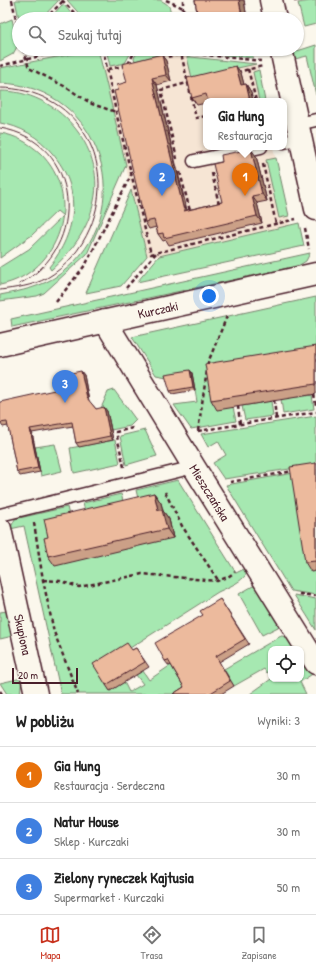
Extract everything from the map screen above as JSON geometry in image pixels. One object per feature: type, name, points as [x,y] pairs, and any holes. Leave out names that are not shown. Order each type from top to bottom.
[{"type":"street","points":[[271,0],[274,12]]},
{"type":"street","points":[[279,58],[300,131],[307,217]]},
{"type":"street","name":"Kurczaki","points":[[0,344],[316,274]]},
{"type":"street","name":"Mieszczańska","points":[[105,321],[194,468],[316,663]]},
{"type":"street","name":"Skupiona","points":[[0,529],[36,694]]},
{"type":"lane","points":[[194,161],[213,157],[261,152]]},
{"type":"lane","points":[[0,515],[194,468]]},
{"type":"path","points":[[12,0],[14,12]]},
{"type":"path","points":[[52,12],[63,0],[74,12]]},
{"type":"path","points":[[166,0],[183,8]]},
{"type":"path","points":[[183,0],[184,12]]},
{"type":"path","points":[[25,56],[29,68],[64,86],[92,104],[116,112]]},
{"type":"path","points":[[0,66],[39,56]]},
{"type":"path","points":[[105,56],[116,112],[151,254],[307,217],[310,249]]},
{"type":"path","points":[[127,65],[132,56]]},
{"type":"path","points":[[158,58],[167,56]]},
{"type":"path","points":[[182,56],[196,118],[203,117]]},
{"type":"path","points":[[205,56],[279,58]]},
{"type":"path","points":[[233,73],[270,65],[279,58]]},
{"type":"path","points":[[108,69],[135,64]]},
{"type":"path","points":[[248,69],[255,98]]},
{"type":"path","points":[[195,213],[190,214],[161,90],[196,81]]},
{"type":"path","points":[[261,152],[276,224]]},
{"type":"path","points":[[213,157],[212,173],[220,208],[213,209]]},
{"type":"path","points":[[56,302],[86,264],[131,175]]},
{"type":"path","points":[[218,230],[220,238]]},
{"type":"path","points":[[206,233],[208,241]]},
{"type":"path","points":[[126,288],[156,253]]},
{"type":"path","points":[[197,431],[207,364],[230,310]]},
{"type":"path","points":[[314,394],[316,405]]},
{"type":"path","points":[[274,400],[276,418]]},
{"type":"path","points":[[238,406],[240,424]]},
{"type":"path","points":[[192,432],[316,412]]},
{"type":"path","points":[[127,484],[116,432],[133,428]]},
{"type":"path","points":[[226,483],[301,470]]},
{"type":"path","points":[[159,476],[166,495],[182,526],[218,580]]},
{"type":"path","points":[[33,507],[34,530],[54,632],[78,694]]},
{"type":"path","points":[[43,580],[60,582],[79,587],[142,574],[218,580],[228,578],[251,560]]},
{"type":"path","points":[[295,594],[316,596]]},
{"type":"shaded area","points":[[154,56],[187,56],[256,64],[263,98],[203,98],[203,150],[274,150],[290,225],[159,256],[147,256],[102,68]]},
{"type":"green space","points":[[15,0],[59,0],[48,12],[18,12]]},
{"type":"green space","points":[[67,0],[160,0],[170,9],[170,12],[78,12]]},
{"type":"green space","points":[[316,0],[316,24],[304,27],[304,12],[300,12],[298,3]]},
{"type":"green space","points":[[62,5],[64,5],[70,12],[56,12]]},
{"type":"green space","points":[[12,19],[12,55],[0,61],[0,24]]},
{"type":"green space","points":[[316,45],[316,95],[307,56],[291,60],[291,56],[304,56],[304,49]]},
{"type":"green space","points":[[62,56],[100,56],[126,165],[87,254],[44,293],[37,296],[0,301],[0,295],[31,288],[60,274],[85,249],[100,219],[104,188],[99,157],[86,129],[64,106],[36,90],[0,83],[0,68]]},
{"type":"green space","points":[[108,56],[129,56],[125,63],[110,66]]},
{"type":"green space","points":[[135,56],[156,56],[135,61]]},
{"type":"green space","points":[[234,56],[253,56],[253,58]]},
{"type":"green space","points":[[187,57],[191,57],[256,64],[192,78]]},
{"type":"green space","points":[[259,70],[264,98],[258,98],[253,72]]},
{"type":"green space","points":[[0,91],[21,93],[40,100],[58,111],[72,125],[84,142],[92,160],[96,180],[94,201],[88,221],[78,239],[66,255],[51,270],[49,267],[66,239],[70,225],[73,210],[69,181],[62,167],[47,147],[29,133],[7,124],[0,123]]},
{"type":"green space","points":[[0,133],[22,140],[40,153],[54,171],[61,190],[63,211],[62,215],[57,211],[32,235],[0,258]]},
{"type":"green space","points":[[276,158],[289,216],[279,218],[266,160]]},
{"type":"green space","points":[[131,190],[147,256],[121,286],[86,293]]},
{"type":"green space","points":[[62,217],[59,231],[51,250],[38,266],[21,278],[0,285],[0,267],[29,249]]},
{"type":"green space","points":[[299,223],[304,246],[137,282],[159,256]]},
{"type":"green space","points":[[310,253],[306,261],[298,266],[12,327],[11,319]]},
{"type":"green space","points":[[316,297],[316,357],[233,407],[236,421],[191,429],[174,405],[197,402],[195,390],[167,377],[156,375],[132,337]]},
{"type":"green space","points":[[114,390],[136,420],[130,426],[111,430],[107,412],[99,413],[108,392]]},
{"type":"green space","points":[[312,395],[314,409],[283,414],[281,399]]},
{"type":"green space","points":[[271,401],[273,416],[245,420],[242,406]]},
{"type":"green space","points":[[316,416],[316,465],[224,479],[213,463],[226,455],[218,441],[208,447],[201,434]]},
{"type":"green space","points":[[145,430],[157,456],[126,465],[120,436]]},
{"type":"green space","points":[[115,440],[120,463],[74,473],[70,448]]},
{"type":"green space","points":[[55,444],[62,471],[41,476],[35,447]]},
{"type":"green space","points":[[316,469],[316,595],[291,591],[226,485]]},
{"type":"green space","points":[[178,480],[236,573],[248,567],[247,572],[242,579],[218,592],[97,669],[110,691],[124,682],[129,692],[143,684],[136,675],[143,671],[149,680],[171,665],[187,692],[184,694],[61,694],[24,526],[10,529],[15,519],[67,507],[71,524],[173,538],[169,519],[140,507],[136,490]]},
{"type":"green space","points":[[121,494],[126,511],[87,520],[83,503]]},
{"type":"green space","points":[[253,586],[262,591],[281,620],[278,627],[262,635],[239,594]]},
{"type":"green space","points":[[294,595],[316,599],[316,630]]},
{"type":"green space","points":[[7,611],[13,636],[0,639],[0,612]]},
{"type":"green space","points":[[281,636],[291,637],[298,646],[268,646],[268,672],[267,673],[264,669],[234,686],[224,669]]},
{"type":"green space","points":[[304,664],[309,665],[314,673],[304,679]]},
{"type":"green space","points":[[22,678],[20,694],[7,694],[0,683]]},
{"type":"green space","points":[[268,681],[300,682],[306,694],[250,694]]},
{"type":"building","points":[[195,0],[239,0],[241,12],[197,12]]},
{"type":"building","points":[[154,56],[162,56],[166,75],[152,78],[184,211],[222,202],[213,164],[222,162],[221,155],[251,150],[262,194],[252,196],[257,216],[164,238],[163,233],[158,234],[154,220],[145,222],[114,91],[118,90],[117,85],[127,82],[122,64]]},
{"type":"building","points":[[236,66],[241,85],[246,84],[249,98],[207,98],[206,94],[192,98],[187,78]]},
{"type":"building","points":[[316,346],[316,384],[211,400],[205,364]]},
{"type":"building","points":[[190,370],[193,387],[170,391],[165,374]]},
{"type":"building","points":[[81,371],[87,398],[96,409],[104,407],[110,436],[76,443],[72,422],[30,429],[38,468],[17,472],[7,422],[0,423],[0,402],[59,389],[57,376]]},
{"type":"building","points":[[316,463],[316,561],[305,562],[290,467]]},
{"type":"building","points":[[154,493],[158,510],[162,510],[167,529],[48,556],[44,538],[48,537],[44,519]]},
{"type":"building","points":[[220,599],[245,639],[216,656],[230,681],[209,694],[173,694],[184,687],[168,660],[165,661],[155,643],[203,615],[200,611]]},
{"type":"building","points":[[127,643],[132,650],[136,648],[145,662],[106,685],[93,664]]},
{"type":"tram line","points":[[0,88],[27,91],[50,100],[69,114],[84,132],[94,154],[99,177],[98,202],[90,228],[82,243],[67,263],[54,274],[41,281],[24,286],[0,290]]},
{"type":"tram line","points":[[0,128],[27,137],[48,153],[61,174],[67,197],[66,222],[58,246],[42,267],[19,284]]},
{"type":"place","name":"Natur House","points":[[162,196]]},
{"type":"place","name":"Gia Hung","points":[[245,196]]},
{"type":"place","name":"Zielony ryneczek Kajtusia","points":[[65,403]]}]
